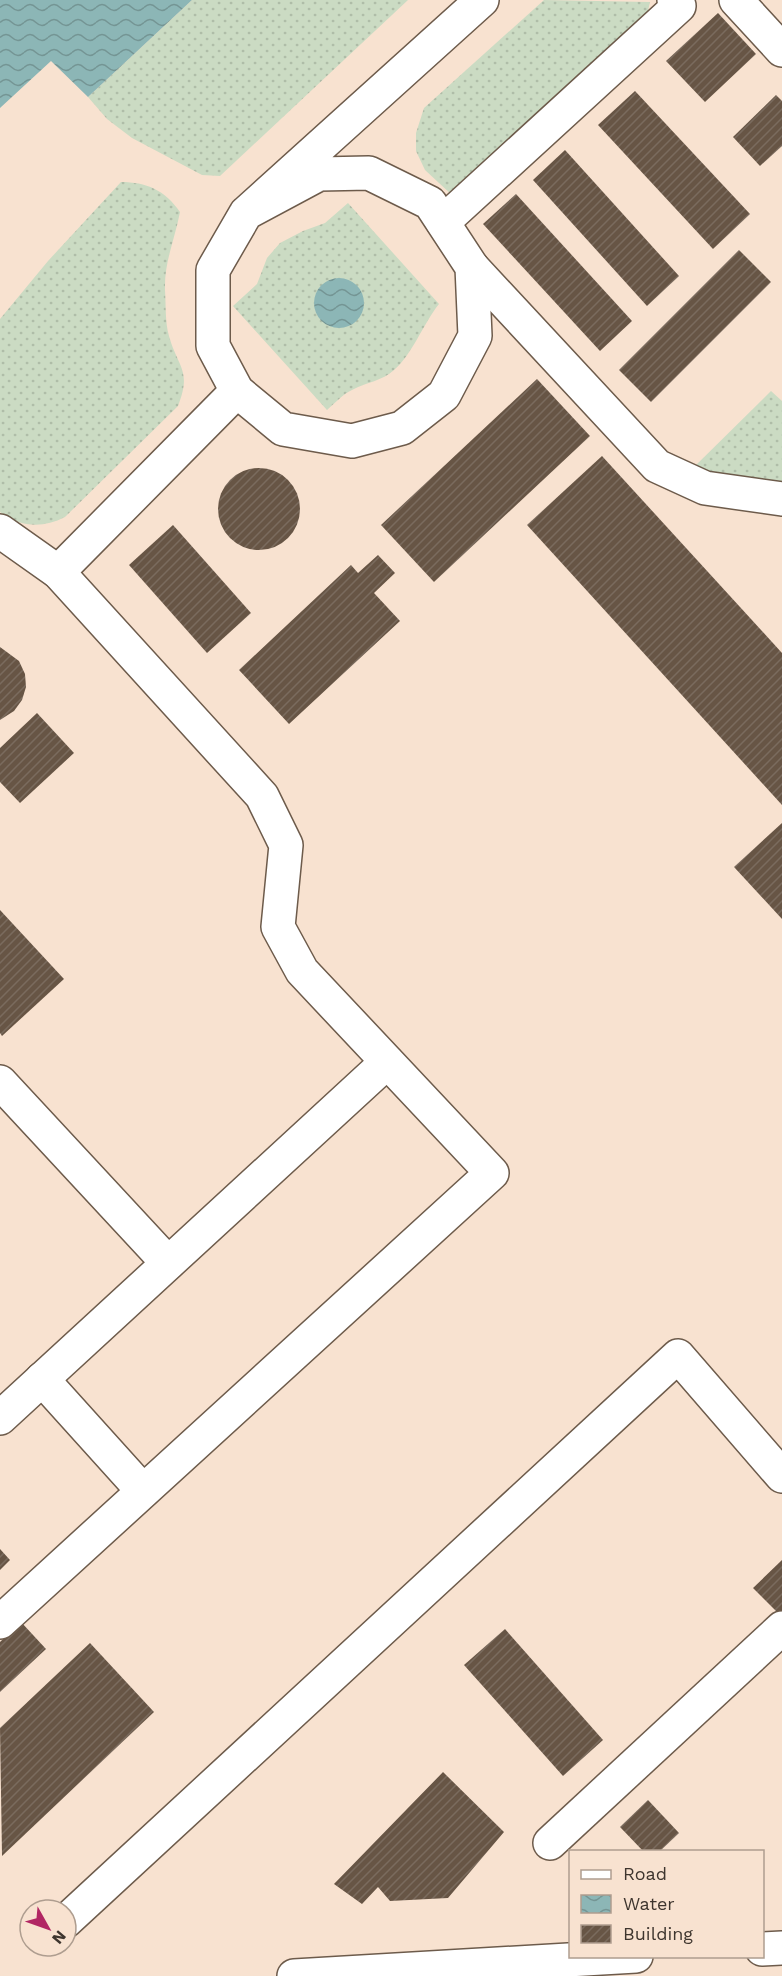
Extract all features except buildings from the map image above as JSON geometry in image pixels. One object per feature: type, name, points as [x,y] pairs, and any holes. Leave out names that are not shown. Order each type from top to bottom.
[{"type":"street","points":[[472,267],[474,336],[444,395],[402,428],[352,441],[283,429],[237,391],[213,346],[213,270],[246,213],[482,0]]},
{"type":"street","points":[[736,0],[782,50]]},
{"type":"street","points":[[443,222],[680,2]]},
{"type":"street","points":[[246,213],[319,174],[369,173],[430,203],[472,267],[657,466],[705,488],[782,499]]},
{"type":"street","points":[[58,572],[237,391]]},
{"type":"street","points":[[0,531],[58,572],[262,796],[286,845],[278,927],[302,971],[492,1173],[0,1622]]},
{"type":"street","points":[[0,1418],[387,1062]]},
{"type":"street","points":[[0,1082],[168,1263]]},
{"type":"street","points":[[78,1910],[678,1356],[782,1476]]},
{"type":"street","points":[[42,1379],[143,1491]]},
{"type":"street","points":[[550,1843],[782,1628]]},
{"type":"street","points":[[764,1949],[782,1948]]},
{"type":"street","points":[[294,1976],[602,1958]]},
{"type":"green space","points":[[192,0],[408,0],[220,176],[202,175],[132,138],[107,119],[88,97]]},
{"type":"green space","points":[[544,0],[650,2],[647,15],[453,196],[425,170],[416,151],[416,133],[424,108]]},
{"type":"green space","points":[[121,182],[154,189],[168,198],[180,212],[168,260],[165,290],[168,331],[184,376],[182,394],[178,406],[65,517],[40,525],[15,521],[0,512],[0,319],[48,261]]},
{"type":"green space","points":[[348,203],[439,304],[406,356],[394,370],[342,396],[327,410],[233,306],[257,284],[267,258],[280,243],[325,223]]},
{"type":"green space","points":[[771,391],[782,401],[782,485],[692,469]]},
{"type":"water","points":[[0,0],[192,0],[88,97],[51,61],[0,108]]},
{"type":"water","points":[[339,278],[348,280],[359,289],[364,303],[362,312],[353,323],[339,328],[330,326],[319,317],[314,303],[316,294],[325,283]]}]
